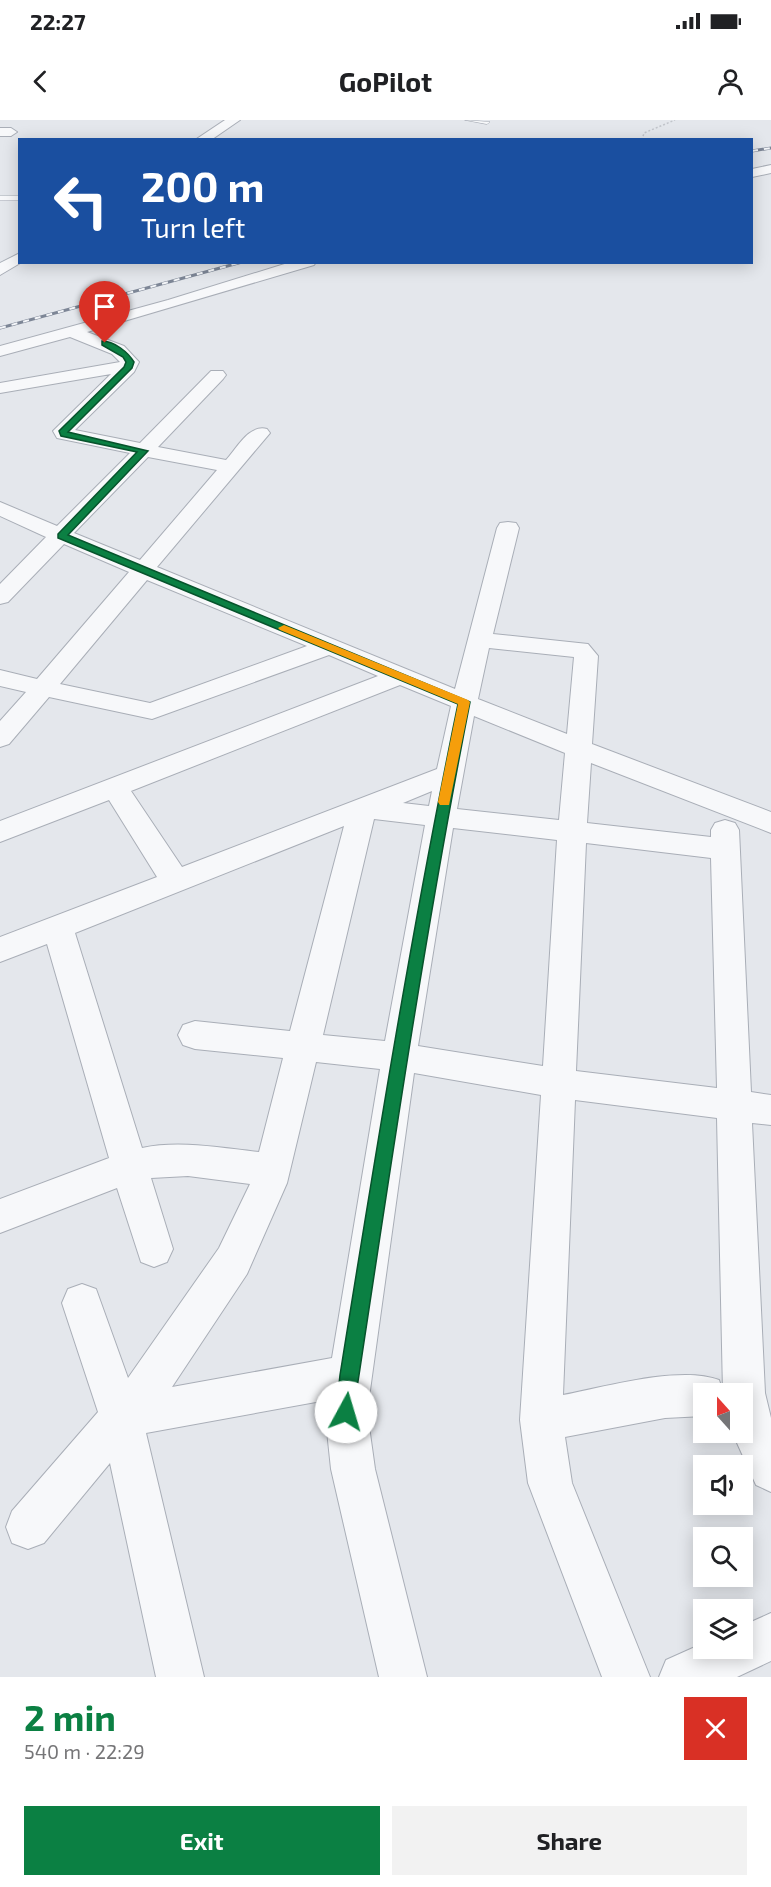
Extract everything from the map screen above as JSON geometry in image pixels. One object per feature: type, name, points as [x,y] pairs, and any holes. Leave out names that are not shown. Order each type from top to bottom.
[{"type":"street","points":[[204,138],[234,120]]},
{"type":"street","points":[[753,173],[771,169]]},
{"type":"street","points":[[0,270],[18,258]]},
{"type":"street","points":[[0,351],[302,264]]},
{"type":"street","points":[[72,332],[118,350],[130,362],[129,366],[63,431],[67,436],[231,467]]},
{"type":"street","points":[[0,388],[129,366]]},
{"type":"street","points":[[0,597],[217,375]]},
{"type":"street","points":[[0,738],[260,434]]},
{"type":"street","points":[[0,508],[329,647],[771,824]]},
{"type":"street","points":[[403,1677],[353,1469],[346,1412],[399,1058],[441,817],[464,702],[508,528]]},
{"type":"street","points":[[480,640],[579,649],[586,656],[572,832],[541,1420],[550,1483],[626,1677]]},
{"type":"street","points":[[0,678],[152,711],[329,647]]},
{"type":"street","points":[[0,832],[401,676]]},
{"type":"street","points":[[0,950],[450,774]]},
{"type":"street","points":[[114,787],[175,880]]},
{"type":"street","points":[[725,805],[743,1383]]},
{"type":"street","points":[[363,808],[726,849]]},
{"type":"street","points":[[28,1527],[149,1385],[233,1261],[269,1184],[363,808]]},
{"type":"street","points":[[57,926],[154,1249]]},
{"type":"street","points":[[195,1035],[399,1058],[559,1083],[771,1110]]},
{"type":"street","points":[[0,1216],[129,1167],[156,1161],[188,1160],[273,1170]]},
{"type":"street","points":[[82,1303],[121,1418],[180,1677]]},
{"type":"street","points":[[121,1418],[350,1375]]},
{"type":"street","points":[[541,1420],[665,1397],[693,1396]]},
{"type":"street","points":[[753,1430],[771,1470]]},
{"type":"street","points":[[683,1677],[771,1637]]},
{"type":"lane","points":[[468,120],[487,122]]},
{"type":"lane","points":[[0,198],[18,198]]},
{"type":"path","points":[[643,138],[644,133],[675,120]]},
{"type":"railway","points":[[753,151],[771,148]]},
{"type":"railway","points":[[0,328],[235,264]]},
{"type":"slow traffic","points":[[284,628],[464,702],[444,802]]},
{"type":"route","points":[[105,343],[126,356],[130,362],[128,368],[63,431],[64,434],[143,451],[62,536],[464,702],[401,1044],[346,1412]]}]
